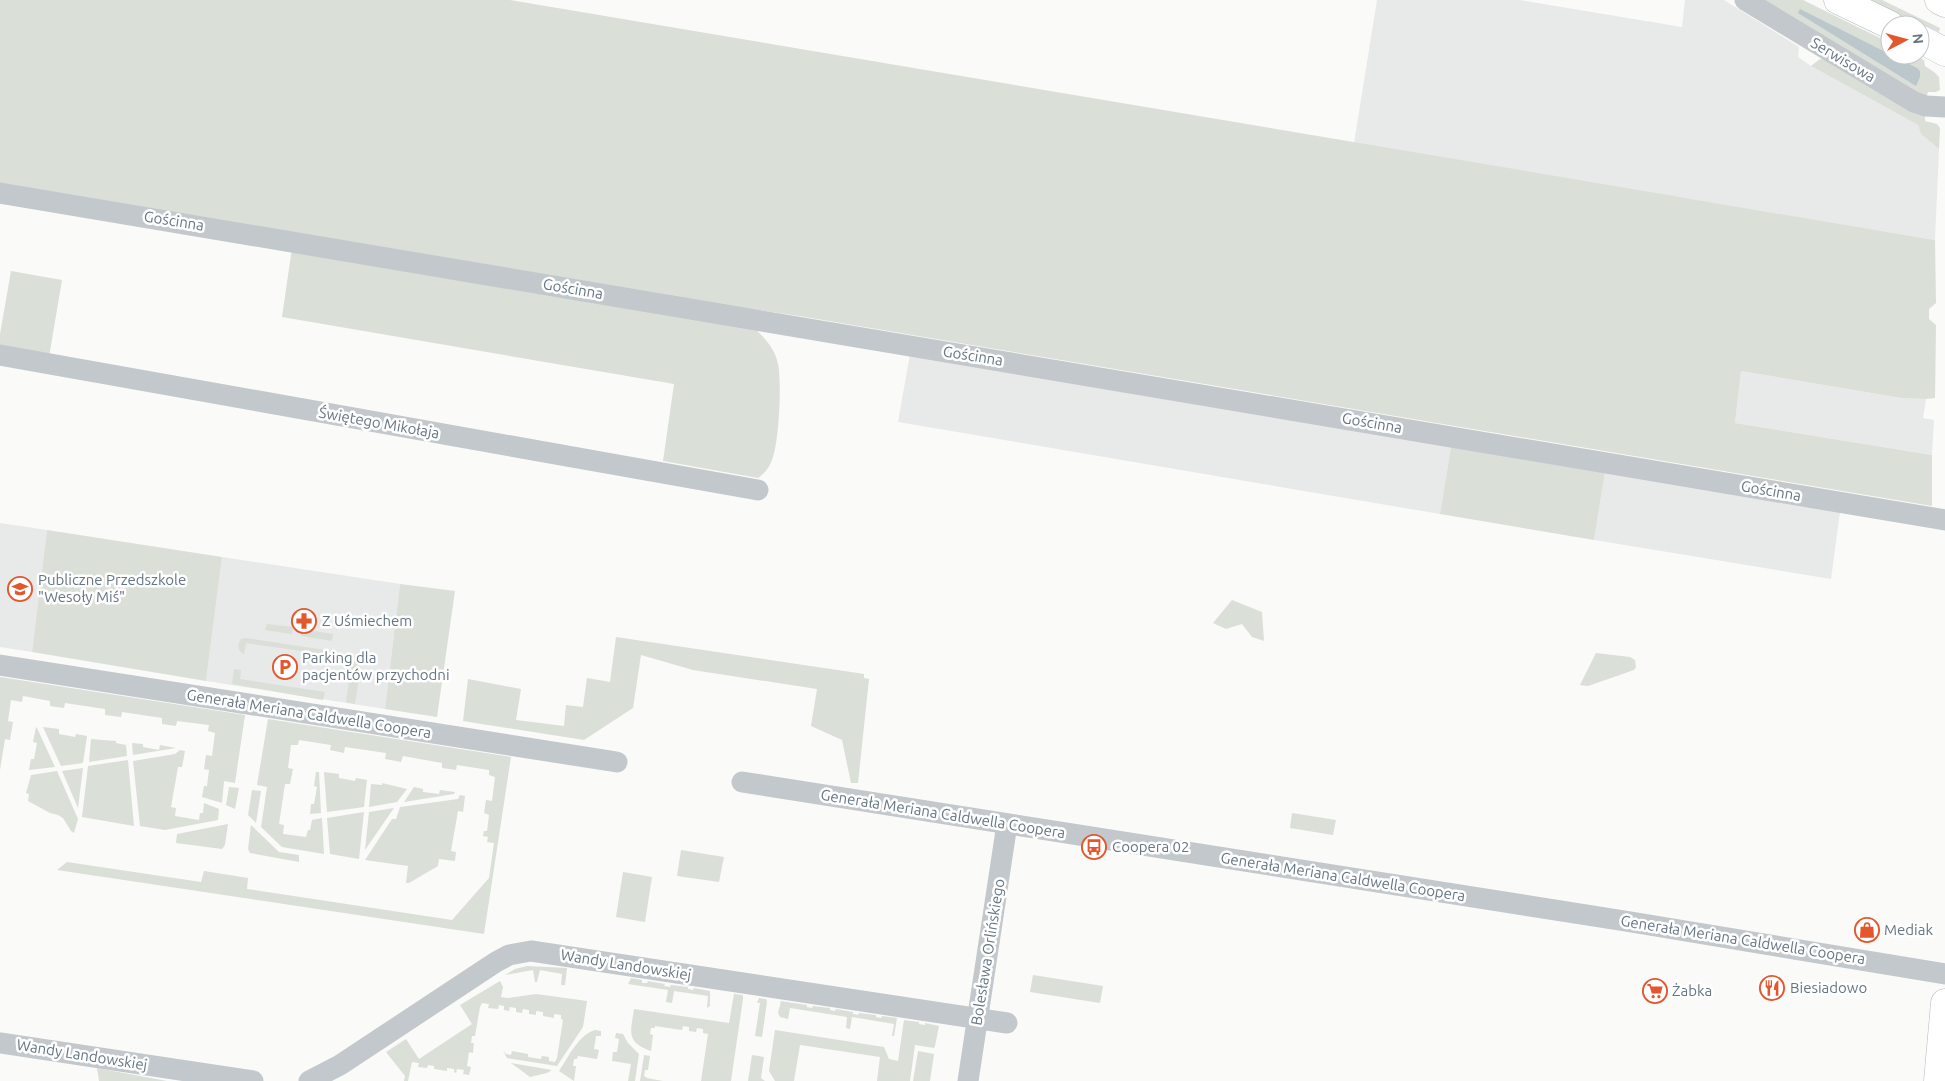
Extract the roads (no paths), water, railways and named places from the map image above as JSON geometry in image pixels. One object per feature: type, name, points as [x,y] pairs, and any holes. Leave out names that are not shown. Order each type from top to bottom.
[{"type":"main road","points":[[1838,0],[1880,20]]},
{"type":"main road","points":[[1939,0],[1945,3]]},
{"type":"main road","points":[[1930,44],[1945,52]]},
{"type":"main road","points":[[1938,1081],[1945,1002]]},
{"type":"street","name":"Serwisowa","points":[[1745,0],[1914,102],[1926,106],[1945,107]]},
{"type":"street","name":"Gościnna","points":[[0,193],[1945,520]]},
{"type":"street","name":"Świętego Mikołaja","points":[[0,355],[758,490]]},
{"type":"street","name":"Generała Meriana Caldwella Coopera","points":[[0,665],[617,762]]},
{"type":"street","name":"Generała Meriana Caldwella Coopera","points":[[742,782],[1945,974]]},
{"type":"street","name":"Bolesława Orlińskiego","points":[[968,1081],[1007,824]]},
{"type":"street","name":"Wandy Landowskiej","points":[[309,1081],[340,1065],[496,962],[509,955],[531,951],[1007,1023]]},
{"type":"street","name":"Wandy Landowskiej","points":[[0,1043],[253,1081]]},
{"type":"place","name":"Publiczne Przedszkole \"Wesoły Miś\"","points":[[20,589]]},
{"type":"place","name":"Z Uśmiechem","points":[[304,621]]},
{"type":"place","name":"Parking dla pacjentów przychodni","points":[[285,667]]},
{"type":"place","name":"Coopera 02","points":[[1094,847]]},
{"type":"place","name":"Mediak","points":[[1867,930]]},
{"type":"place","name":"Biesiadowo","points":[[1772,988]]},
{"type":"place","name":"Żabka","points":[[1655,991]]}]
